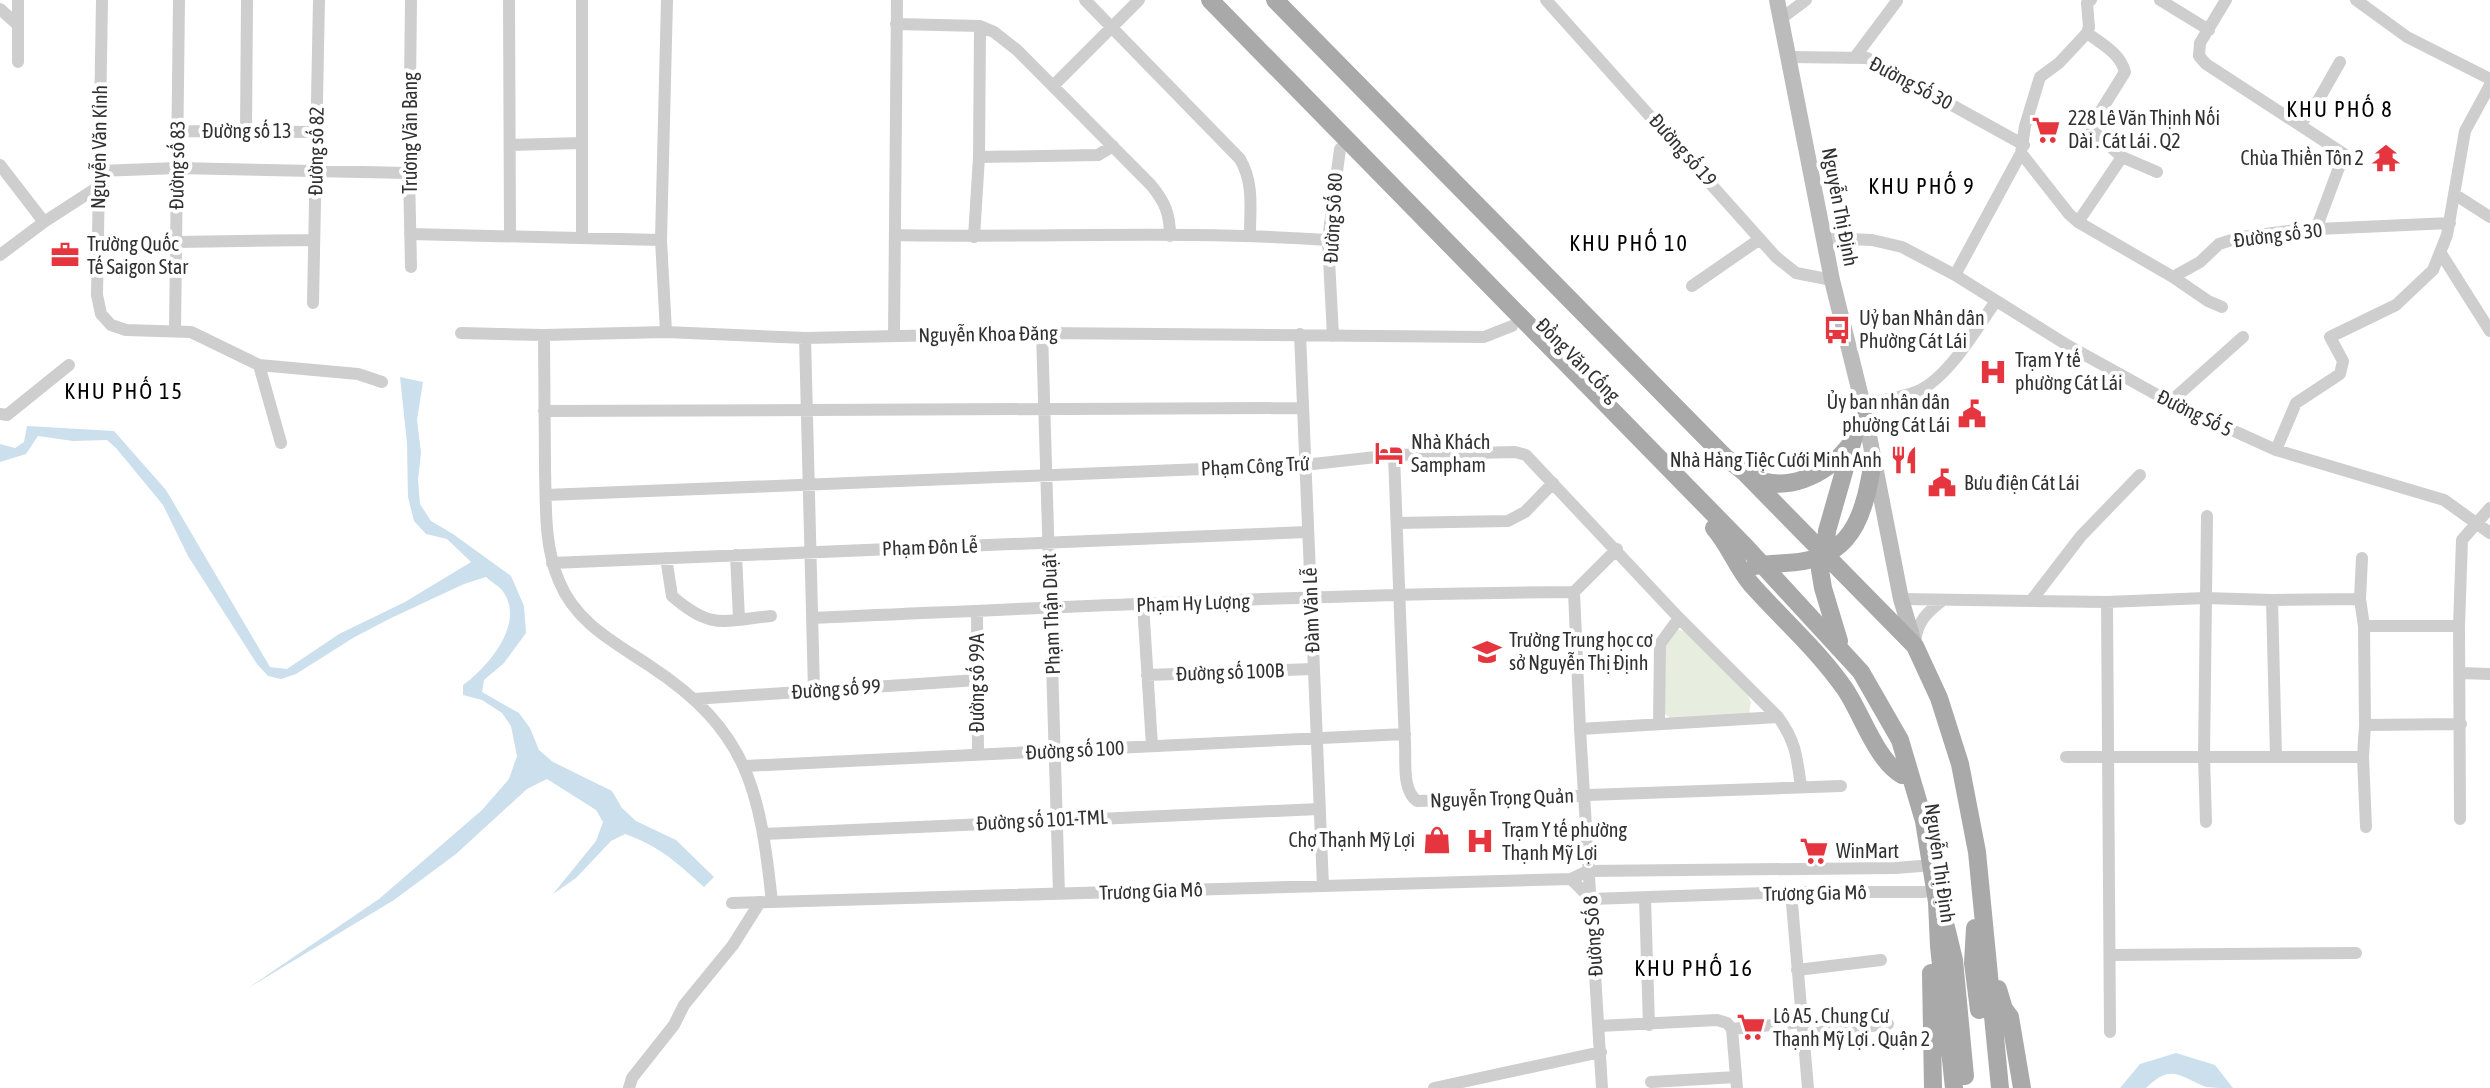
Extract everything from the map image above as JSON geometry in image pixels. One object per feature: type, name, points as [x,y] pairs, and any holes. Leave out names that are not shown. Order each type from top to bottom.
[{"type":"main road","name":"Đồng Văn Cống","points":[[1193,0],[1342,143],[1708,514],[1740,570],[1818,654],[1845,689],[1893,770],[1906,774]]},
{"type":"main road","name":"Đồng Văn Cống","points":[[1210,0],[1512,326],[1708,514],[1746,547],[1772,564]]},
{"type":"main road","name":"Đồng Văn Cống","points":[[1275,0],[1445,166]]},
{"type":"main road","name":"Đồng Văn Cống","points":[[1285,0],[1725,457],[1739,467],[1915,646]]},
{"type":"main road","name":"Nguyễn Thị Định","points":[[1777,0],[1832,280],[1863,405],[1901,599],[1915,646],[1960,734],[1979,806],[1989,859],[2000,1088]]},
{"type":"main road","name":"Nguyễn Thị Định","points":[[1863,405],[1830,518],[1820,570],[1844,666],[1873,711],[1906,774],[1924,821],[1947,1088]]},
{"type":"main road","points":[[1739,467],[1757,480],[1774,483],[1804,480],[1832,464],[1855,437]]},
{"type":"main road","points":[[1740,570],[1808,561],[1825,554],[1849,535],[1865,505],[1873,462]]},
{"type":"main road","points":[[1723,538],[1742,557],[1772,564],[1841,647]]},
{"type":"main road","name":"Nguyễn Thị Định","points":[[1939,698],[1960,764],[1977,852],[2008,1088]]},
{"type":"main road","name":"Nguyễn Thị Định","points":[[1977,852],[1973,963],[1988,1088]]},
{"type":"main road","name":"Nguyễn Thị Định","points":[[1932,895],[1954,960],[1965,1088]]},
{"type":"main road","points":[[1932,895],[1928,934],[1933,1088]]},
{"type":"main road","name":"Nguyễn Thị Định","points":[[1928,934],[1939,969],[1954,1088]]},
{"type":"main road","points":[[1994,990],[2010,1017],[2022,1088]]},
{"type":"street","points":[[18,0],[18,62]]},
{"type":"street","name":"Nguyễn Văn Kỉnh","points":[[102,0],[97,295],[101,314],[111,325],[126,330],[175,331]]},
{"type":"street","name":"Đường số 83","points":[[175,331],[179,0]]},
{"type":"street","points":[[246,131],[247,0]]},
{"type":"street","name":"Đường số 82","points":[[313,303],[319,0]]},
{"type":"street","name":"Trương Văn Bang","points":[[411,0],[411,267]]},
{"type":"street","points":[[509,0],[510,235]]},
{"type":"street","points":[[582,0],[582,236]]},
{"type":"street","points":[[666,332],[661,240],[667,0]]},
{"type":"street","points":[[894,335],[897,0]]},
{"type":"street","points":[[1085,0],[1240,159],[1251,187],[1250,234]]},
{"type":"street","points":[[1053,86],[1139,0]]},
{"type":"street","name":"Đường số 19","points":[[1546,0],[1760,239],[1796,273],[1832,280]]},
{"type":"street","points":[[1782,18],[1806,0]]},
{"type":"street","points":[[2160,0],[2209,30]]},
{"type":"street","points":[[2226,0],[2200,43],[2199,56],[2206,64],[2344,154],[2316,229]]},
{"type":"street","points":[[2276,450],[2296,403],[2340,374],[2343,361],[2330,337],[2396,305],[2433,270],[2442,255],[2465,131],[2489,87],[2407,37],[2356,0]]},
{"type":"street","points":[[1855,57],[1897,1]]},
{"type":"street","points":[[1955,275],[2022,149],[2025,126],[2040,77],[2059,63],[2087,33],[2086,1]]},
{"type":"street","points":[[0,9],[18,25]]},
{"type":"street","points":[[896,24],[980,26],[994,32],[1053,86],[1165,202],[1170,218],[1170,236]]},
{"type":"street","points":[[974,237],[979,157],[980,26]]},
{"type":"street","points":[[2087,33],[2112,51],[2122,62],[2125,72],[2092,125],[2092,130],[2122,157],[2157,172]]},
{"type":"street","name":"Đường Số 30","points":[[1789,57],[1867,58],[2022,149]]},
{"type":"street","points":[[2300,125],[2340,62]]},
{"type":"street","name":"Đường số 13","points":[[177,131],[316,132]]},
{"type":"street","points":[[510,145],[582,143]]},
{"type":"street","name":"Đường Số 80","points":[[1333,336],[1328,240],[1342,143]]},
{"type":"street","points":[[979,157],[1098,155],[1113,146]]},
{"type":"street","points":[[2022,149],[2078,222],[2222,307]]},
{"type":"street","points":[[2078,222],[2122,157]]},
{"type":"street","points":[[0,165],[44,222]]},
{"type":"street","points":[[99,171],[177,168],[409,173]]},
{"type":"street","points":[[0,255],[98,187]]},
{"type":"street","points":[[2454,194],[2490,217]]},
{"type":"street","name":"Đường số 30","points":[[2173,277],[2200,262],[2219,244],[2241,237],[2316,229],[2450,223]]},
{"type":"street","points":[[410,234],[661,240]]},
{"type":"street","points":[[895,235],[1250,234],[1328,240]]},
{"type":"street","name":"Đường Số 5","points":[[1824,238],[1872,240],[1902,247],[2170,402],[2276,450],[2444,500],[2490,533]]},
{"type":"street","points":[[1692,286],[1760,239]]},
{"type":"street","points":[[176,242],[314,240]]},
{"type":"street","points":[[2442,255],[2490,331]]},
{"type":"street","points":[[1863,405],[1917,391],[1935,380],[1996,301]]},
{"type":"street","name":"Nguyễn Khoa Đăng","points":[[461,333],[544,335],[666,332],[805,338],[1042,333],[1484,337],[1512,326]]},
{"type":"street","points":[[175,331],[191,332],[259,365],[302,371],[345,372],[382,382]]},
{"type":"street","name":"Phạm Thận Duật","points":[[1042,333],[1059,894]]},
{"type":"street","name":"Đàm Văn Lễ","points":[[1300,334],[1323,886]]},
{"type":"street","points":[[544,335],[546,495],[552,563],[560,584],[573,607],[594,631],[653,668],[694,699],[728,738],[745,766],[764,834],[766,902],[684,1005],[674,1025],[632,1078],[629,1088]]},
{"type":"street","points":[[2170,402],[2243,337]]},
{"type":"street","points":[[805,338],[814,691]]},
{"type":"street","points":[[0,414],[7,415],[69,365]]},
{"type":"street","points":[[259,365],[281,443]]},
{"type":"street","points":[[544,411],[1302,408]]},
{"type":"street","name":"Phạm Công Trứ","points":[[546,495],[1304,465],[1394,455],[1515,452],[1526,455],[1679,618],[1778,717],[1795,746],[1801,787]]},
{"type":"street","name":"Nguyễn Trọng Quản","points":[[1394,455],[1407,788],[1411,797],[1417,801],[1841,786]]},
{"type":"street","points":[[2031,601],[2081,536],[2140,475]]},
{"type":"street","points":[[1397,523],[1508,521],[1525,512],[1553,483]]},
{"type":"street","points":[[2460,819],[2462,540],[2490,508]]},
{"type":"street","points":[[2206,822],[2207,516]]},
{"type":"street","name":"Phạm Đôn Lễ","points":[[552,563],[1307,532]]},
{"type":"street","points":[[1574,592],[1617,549]]},
{"type":"street","points":[[736,555],[739,619]]},
{"type":"street","points":[[666,558],[672,596],[700,618],[715,622],[771,616]]},
{"type":"street","points":[[2362,558],[2360,599],[2364,626],[2366,827]]},
{"type":"street","name":"Phạm Hy Lượng","points":[[812,618],[1399,593],[1574,592]]},
{"type":"street","name":"Đường Số 8","points":[[1574,592],[1602,1088]]},
{"type":"street","points":[[1901,599],[2107,602],[2205,598],[2360,599]]},
{"type":"street","points":[[1915,646],[1919,623],[1928,611],[1943,600]]},
{"type":"street","points":[[2272,600],[2276,757]]},
{"type":"street","points":[[2107,602],[2110,1032]]},
{"type":"street","points":[[1143,604],[1152,746]]},
{"type":"street","name":"Đường số 99A","points":[[977,611],[978,755]]},
{"type":"street","points":[[1659,724],[1660,644],[1679,618]]},
{"type":"street","points":[[2364,626],[2459,626]]},
{"type":"street","name":"Đường số 100B","points":[[1147,675],[1313,669]]},
{"type":"street","points":[[2460,673],[2490,674]]},
{"type":"street","name":"Đường số 99","points":[[694,699],[977,680]]},
{"type":"street","points":[[1580,729],[1778,717]]},
{"type":"street","points":[[2365,725],[2461,724]]},
{"type":"street","name":"Đường số 100","points":[[745,766],[1405,734]]},
{"type":"street","points":[[2066,757],[2363,757]]},
{"type":"street","name":"Đường số 101-TML","points":[[764,834],[1319,809]]},
{"type":"street","name":"Trương Gia Mô","points":[[732,903],[1571,879],[1588,871],[1895,868],[1926,865]]},
{"type":"street","points":[[1895,868],[1897,892]]},
{"type":"street","points":[[1571,879],[1591,899]]},
{"type":"street","points":[[1791,892],[1808,1088]]},
{"type":"street","name":"Trương Gia Mô","points":[[1591,899],[1791,892],[1932,895]]},
{"type":"street","points":[[1645,898],[1649,1025]]},
{"type":"street","points":[[2111,955],[2356,953]]},
{"type":"street","points":[[1797,970],[1881,960]]},
{"type":"street","points":[[1599,1026],[1717,1020],[1727,1023],[1732,1029],[1736,1083],[1651,1082]]},
{"type":"street","points":[[1732,1029],[1888,1024]]},
{"type":"street","points":[[1434,1088],[1601,1052]]},
{"type":"shaded area","points":[[1677,629],[1687,632],[1748,695],[1751,702],[1749,714],[1670,718],[1661,711],[1664,637]]},
{"type":"water","points":[[400,377],[423,382],[417,420],[421,453],[418,480],[420,504],[431,521],[511,576],[524,606],[526,633],[504,663],[484,680],[482,692],[519,713],[530,728],[539,750],[553,762],[612,791],[622,808],[636,821],[676,840],[714,877],[704,887],[658,850],[625,834],[611,841],[576,878],[553,894],[596,841],[603,822],[596,810],[547,779],[527,789],[456,854],[394,900],[248,988],[379,899],[482,810],[509,779],[517,756],[511,726],[502,713],[482,700],[463,695],[463,685],[483,667],[502,642],[510,615],[508,602],[501,589],[486,577],[389,619],[296,674],[281,679],[268,676],[257,664],[188,556],[163,505],[107,440],[73,441],[38,436],[26,454],[0,462],[0,444],[15,448],[24,442],[27,426],[114,431],[166,490],[270,667],[287,669],[339,634],[405,602],[471,562],[447,539],[426,534],[414,521],[408,497],[407,443]]},
{"type":"water","points":[[2176,1053],[2215,1065],[2233,1088],[2206,1087],[2182,1076],[2169,1074],[2146,1088],[2120,1088],[2140,1064]]},
{"type":"place","name":"228 Lê Văn Thịnh Nối Dài . Cát Lái . Q2","points":[[2046,130]]},
{"type":"place","name":"Chùa Thiền Tôn 2","points":[[2386,158]]},
{"type":"place","name":"Trường Quốc Tế Saigon Star","points":[[65,255]]},
{"type":"place","name":"Uỷ ban Nhân dân Phường Cát Lái","points":[[1837,330]]},
{"type":"place","name":"Trạm Y tế phường Cát Lái","points":[[1993,372]]},
{"type":"place","name":"Ủy ban nhân dân phường Cát Lái","points":[[1972,414]]},
{"type":"place","name":"Nhà Khách Sampham","points":[[1389,453]]},
{"type":"place","name":"Nhà Hàng Tiệc Cưới Minh Anh","points":[[1904,460]]},
{"type":"place","name":"Bưu điện Cát Lái","points":[[1942,483]]},
{"type":"place","name":"Trường Trung học cơ sở Nguyễn Thị Định","points":[[1487,652]]},
{"type":"place","name":"Chợ Thạnh Mỹ Lợi","points":[[1437,840]]},
{"type":"place","name":"Trạm Y tế phường Thạnh Mỹ Lợi","points":[[1480,841]]},
{"type":"place","name":"WinMart","points":[[1814,851]]},
{"type":"place","name":"Lô A5 . Chung Cư Thạnh Mỹ Lợi . Quận 2","points":[[1751,1027]]},
{"type":"district","name":"KHU PHỐ 8","points":[[2340,109]]},
{"type":"district","name":"KHU PHỐ 9","points":[[1922,186]]},
{"type":"district","name":"KHU PHỐ 10","points":[[1629,243]]},
{"type":"district","name":"KHU PHỐ 15","points":[[124,391]]},
{"type":"district","name":"KHU PHỐ 16","points":[[1694,968]]}]
